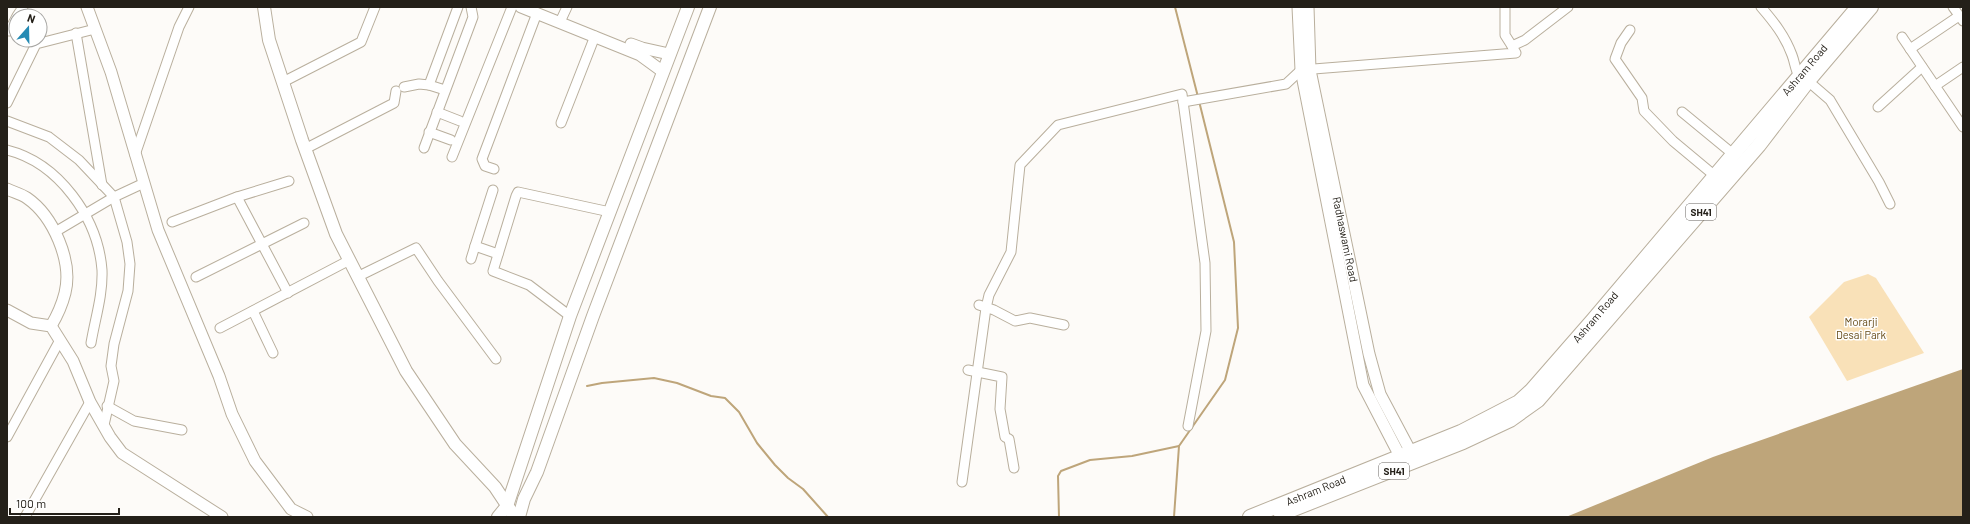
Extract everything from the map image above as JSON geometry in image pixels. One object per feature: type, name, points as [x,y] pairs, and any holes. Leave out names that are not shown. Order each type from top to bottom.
[{"type":"main road","points":[[258,7],[263,42],[296,142],[330,237],[401,374],[451,447],[490,491],[502,512],[515,517]]},
{"type":"main road","points":[[264,7],[269,40],[305,149],[336,234],[406,371],[456,444],[494,487],[502,512]]},
{"type":"main road","points":[[502,512],[570,316],[636,147],[662,71],[688,7]]},
{"type":"main road","points":[[519,517],[524,499],[538,472],[599,302],[710,7]]},
{"type":"main road","name":"Ashram Road","points":[[1275,517],[1408,459],[1501,413],[1538,400],[1759,145],[1804,78],[1858,7]]},
{"type":"main road","name":"Ashram Road","points":[[1522,406],[1531,391],[1733,154],[1871,7]]},
{"type":"main road","name":"Ashram Road","points":[[1250,517],[1408,459]]},
{"type":"street","points":[[87,7],[111,72],[158,230],[220,376],[232,414],[255,461],[290,509],[307,517]]},
{"type":"street","points":[[135,155],[179,28],[189,7]]},
{"type":"street","points":[[283,82],[361,42],[374,7]]},
{"type":"street","points":[[429,85],[458,7]]},
{"type":"street","points":[[424,148],[474,17],[471,7]]},
{"type":"street","points":[[452,156],[512,7]]},
{"type":"street","points":[[521,7],[563,15],[642,48],[669,54]]},
{"type":"street","name":"Radhaswami Road","points":[[1298,7],[1306,70],[1363,385],[1408,459]]},
{"type":"street","name":"Radhaswami Road","points":[[1306,70],[1308,7]]},
{"type":"street","points":[[1183,102],[1286,84],[1306,70],[1516,54],[1505,35],[1505,7]]},
{"type":"street","points":[[1512,46],[1525,40],[1568,7]]},
{"type":"street","points":[[1761,7],[1778,26],[1792,55],[1795,69],[1830,100],[1890,204]]},
{"type":"street","points":[[1910,49],[1961,19],[1953,7]]},
{"type":"street","points":[[494,169],[485,166],[482,159],[538,10]]},
{"type":"street","points":[[563,15],[595,36],[640,55],[662,71]]},
{"type":"street","points":[[7,104],[36,44],[95,29]]},
{"type":"street","points":[[1630,30],[1621,43],[1615,59],[1642,98],[1644,111],[1673,141],[1714,176]]},
{"type":"street","points":[[76,33],[102,185]]},
{"type":"street","points":[[561,122],[595,36]]},
{"type":"street","points":[[1902,37],[1962,123]]},
{"type":"street","points":[[1878,107],[1922,67]]},
{"type":"street","points":[[1935,86],[1963,67]]},
{"type":"street","points":[[305,149],[394,103],[400,89],[419,84],[429,85],[445,90]]},
{"type":"street","points":[[962,482],[979,372],[983,307],[1011,252],[1020,165],[1058,126],[1182,94],[1205,263],[1206,331],[1188,426]]},
{"type":"street","points":[[437,112],[460,121]]},
{"type":"street","points":[[1682,112],[1733,154]]},
{"type":"street","points":[[7,121],[49,138],[79,160],[114,197],[127,242],[130,264],[128,291],[114,344],[111,366],[114,381],[107,406],[104,425]]},
{"type":"street","points":[[430,132],[451,140]]},
{"type":"street","points":[[7,150],[17,152],[51,172],[86,215],[98,247],[102,270],[101,292],[91,343]]},
{"type":"street","points":[[172,222],[237,197],[288,181]]},
{"type":"street","points":[[55,232],[114,197],[144,183]]},
{"type":"street","points":[[7,189],[27,198],[46,218],[60,240],[66,265],[66,291],[59,311],[51,326]]},
{"type":"street","points":[[471,259],[493,190]]},
{"type":"street","points":[[570,316],[529,285],[495,273],[493,268],[518,192],[610,212]]},
{"type":"street","points":[[237,197],[288,293]]},
{"type":"street","points":[[196,277],[304,223]]},
{"type":"street","points":[[475,246],[498,254]]},
{"type":"street","points":[[358,277],[416,248],[438,281],[496,359]]},
{"type":"street","points":[[220,328],[344,263]]},
{"type":"street","points":[[983,307],[1015,320],[1030,318],[1064,325]]},
{"type":"street","points":[[7,310],[31,323],[51,326],[73,361],[90,402],[110,437],[122,453],[222,517]]},
{"type":"street","points":[[253,311],[273,353]]},
{"type":"street","points":[[7,437],[60,340]]},
{"type":"street","points":[[968,370],[1002,377],[1000,409],[1005,437],[1009,439],[1014,468]]},
{"type":"street","points":[[25,517],[90,402]]},
{"type":"street","points":[[107,406],[134,421],[182,430]]},
{"type":"green space","name":"Morarji Desai Park","points":[[1868,274],[1876,278],[1924,353],[1847,381],[1809,317],[1844,282]]},
{"type":"shaded area","points":[[1963,369],[1963,517],[1566,517],[1713,457]]},
{"type":"waterway","points":[[1175,7],[1198,97]]},
{"type":"waterway","points":[[1174,517],[1179,446],[1225,380],[1238,328],[1234,242],[1199,101]]},
{"type":"waterway","points":[[587,386],[602,383],[654,378],[677,383],[711,396],[725,398],[739,412],[757,443],[775,465],[788,478],[803,489],[828,517]]},
{"type":"waterway","points":[[1059,517],[1058,476],[1061,471],[1090,460],[1132,456],[1179,446]]}]
